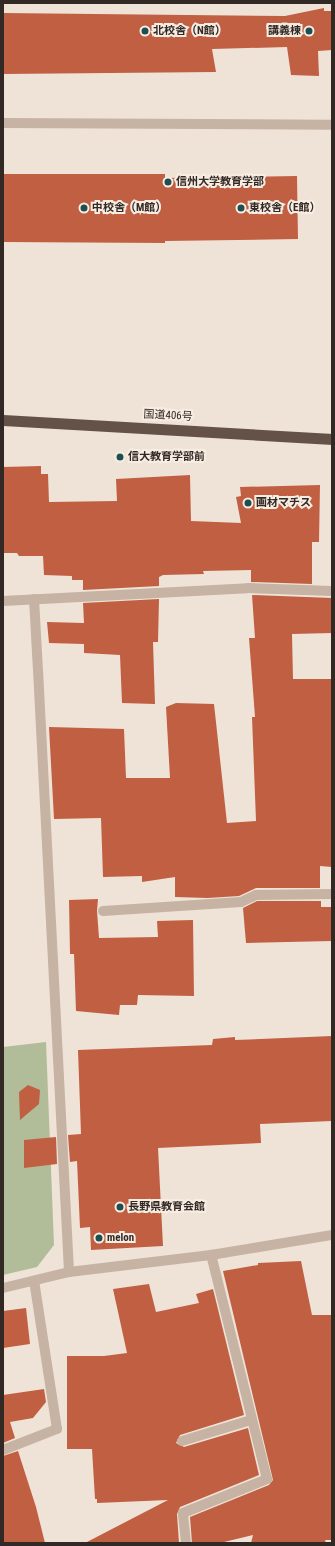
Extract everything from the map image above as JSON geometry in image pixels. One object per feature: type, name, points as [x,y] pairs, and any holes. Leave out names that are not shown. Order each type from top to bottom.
[{"type":"highway","name":"国道406号","points":[[3,420],[332,439]]},
{"type":"street","points":[[3,123],[332,125]]},
{"type":"street","points":[[3,601],[248,588],[332,590]]},
{"type":"street","points":[[34,599],[69,1272]]},
{"type":"street","points":[[103,910],[241,902],[256,894],[332,894]]},
{"type":"street","points":[[3,1288],[69,1272],[211,1255],[332,1235]]},
{"type":"street","points":[[186,1543],[183,1512],[267,1479],[211,1255]]},
{"type":"street","points":[[3,1450],[57,1428],[34,1280]]},
{"type":"street","points":[[182,1441],[252,1420]]},
{"type":"green space","points":[[46,1042],[54,1245],[37,1267],[3,1275],[3,1047]]},
{"type":"building","name":"北校舎（N館）","points":[[324,8],[324,11],[332,11],[332,50],[318,51],[319,76],[291,75],[287,47],[212,49],[216,72],[3,74],[3,13],[285,16]]},
{"type":"building","points":[[3,174],[165,174],[165,178],[297,176],[298,239],[165,241],[165,243],[3,242]]},
{"type":"building","points":[[41,466],[41,474],[48,474],[49,502],[117,501],[116,479],[190,475],[191,521],[241,523],[236,497],[241,496],[240,487],[320,485],[319,542],[312,542],[312,584],[251,582],[251,570],[203,571],[204,574],[163,575],[159,577],[159,586],[83,590],[83,580],[72,580],[72,576],[44,575],[43,556],[19,556],[17,553],[3,553],[3,467]]},
{"type":"building","points":[[252,595],[332,598],[332,633],[292,634],[293,679],[332,679],[332,867],[320,866],[320,888],[256,888],[239,896],[208,898],[175,897],[175,877],[142,882],[142,876],[103,877],[101,818],[54,819],[49,727],[124,729],[126,778],[170,778],[166,707],[176,703],[214,704],[227,823],[256,821],[252,717],[255,717],[249,638],[255,638]]},
{"type":"building","points":[[159,599],[158,642],[153,642],[155,704],[122,703],[120,655],[84,653],[84,644],[49,643],[47,622],[84,623],[83,603]]},
{"type":"building","points":[[98,899],[97,911],[99,938],[158,937],[157,921],[193,920],[194,996],[138,995],[137,1005],[120,1005],[119,1015],[76,1011],[74,954],[70,954],[69,900]]},
{"type":"building","points":[[257,901],[321,901],[321,907],[332,907],[332,941],[246,943],[243,908]]},
{"type":"building","points":[[332,1036],[332,1121],[260,1124],[261,1143],[158,1148],[163,1246],[91,1250],[90,1227],[80,1228],[77,1161],[70,1162],[68,1135],[81,1134],[78,1050],[212,1045],[213,1039],[235,1037],[235,1040]]},
{"type":"building","points":[[28,1085],[40,1090],[39,1104],[20,1120],[19,1092]]},
{"type":"building","points":[[56,1137],[57,1164],[24,1168],[24,1140]]},
{"type":"building","points":[[301,1261],[312,1315],[332,1315],[332,1540],[325,1540],[326,1543],[251,1543],[253,1535],[220,1543],[192,1543],[190,1517],[269,1485],[273,1480],[223,1271],[258,1265],[258,1263]]},
{"type":"building","points":[[149,1284],[156,1312],[199,1303],[196,1294],[213,1289],[244,1415],[180,1435],[176,1443],[184,1447],[248,1428],[259,1475],[180,1507],[177,1514],[179,1543],[85,1543],[168,1500],[97,1503],[97,1499],[95,1499],[92,1449],[67,1449],[67,1356],[104,1356],[127,1353],[113,1289]]},
{"type":"building","points":[[26,1308],[30,1344],[3,1348],[3,1311]]},
{"type":"building","points":[[44,1389],[46,1402],[33,1418],[10,1422],[15,1438],[3,1443],[3,1395]]},
{"type":"building","points":[[18,1451],[36,1507],[45,1543],[3,1543],[3,1456]]},
{"type":"place","name":"北校舎（N館）","points":[[145,31]]},
{"type":"place","name":"講義棟","points":[[309,31]]},
{"type":"place","name":"信州大学教育学部","points":[[168,182]]},
{"type":"place","name":"中校舎（M館）","points":[[84,208]]},
{"type":"place","name":"東校舎（E館）","points":[[241,208]]},
{"type":"place","name":"信大教育学部前","points":[[120,457]]},
{"type":"place","name":"画材マチス","points":[[248,503]]},
{"type":"place","name":"長野県教育会館","points":[[120,1207]]},
{"type":"place","name":"melon","points":[[99,1238]]}]
